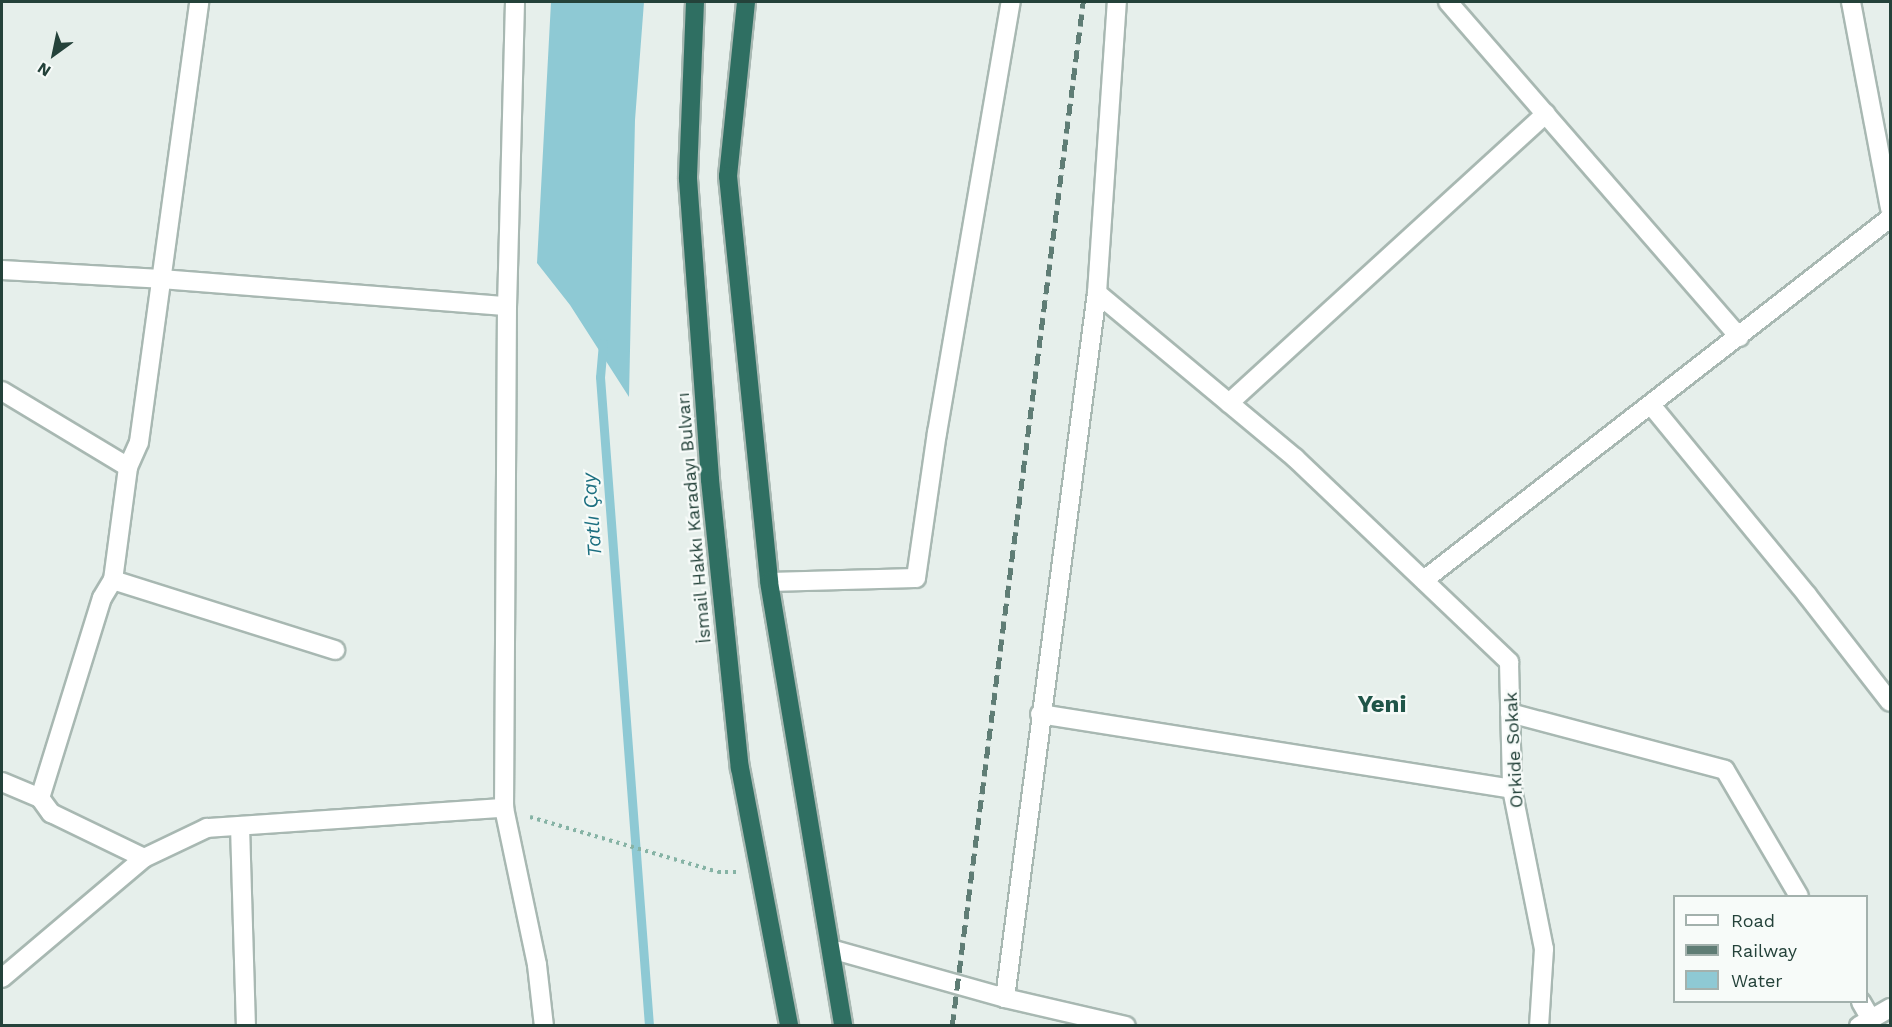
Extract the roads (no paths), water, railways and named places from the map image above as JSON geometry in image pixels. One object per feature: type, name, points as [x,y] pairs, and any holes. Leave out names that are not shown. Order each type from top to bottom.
[{"type":"highway","name":"İsmail Hakkı Karadayı Bulvarı","points":[[695,2],[688,179],[710,480],[740,768],[789,1026]]},
{"type":"highway","points":[[746,2],[728,176],[770,582],[843,1026]]},
{"type":"street","points":[[40,798],[102,598],[113,580],[128,467],[140,442],[199,2]]},
{"type":"street","points":[[515,2],[507,306],[504,808],[537,965],[544,1026]]},
{"type":"street","points":[[770,582],[916,578],[937,433],[1011,2]]},
{"type":"street","points":[[1005,998],[1040,714],[1097,293],[1117,2]]},
{"type":"street","points":[[1448,2],[1738,337]]},
{"type":"street","points":[[1851,2],[1890,208]]},
{"type":"street","points":[[1229,403],[1546,114]]},
{"type":"street","points":[[1424,580],[1890,218]]},
{"type":"street","points":[[2,270],[161,279],[507,306]]},
{"type":"street","name":"Orkide Sokak","points":[[1097,293],[1295,458],[1509,662],[1512,789],[1544,949],[1539,1026]]},
{"type":"street","points":[[2,391],[128,467]]},
{"type":"street","points":[[1651,405],[1807,595],[1890,702]]},
{"type":"street","points":[[113,580],[335,650]]},
{"type":"street","points":[[1510,713],[1725,770],[1799,895]]},
{"type":"street","points":[[1040,714],[1512,789]]},
{"type":"street","points":[[2,782],[40,798],[51,813],[144,858]]},
{"type":"street","points":[[2,978],[144,858],[207,828],[504,808]]},
{"type":"street","points":[[240,826],[246,1026]]},
{"type":"street","points":[[831,949],[1005,998],[1126,1026]]},
{"type":"street","points":[[1861,1003],[1865,1022],[1890,1008]]},
{"type":"water","points":[[551,2],[644,2],[635,120],[629,397],[570,305],[537,263]]},
{"type":"waterway","name":"Tatlı Çay","points":[[603,343],[600,377],[649,1026]]},
{"type":"railway","points":[[952,1026],[1083,2]]},
{"type":"district","name":"Yeni","points":[[1382,705]]}]
